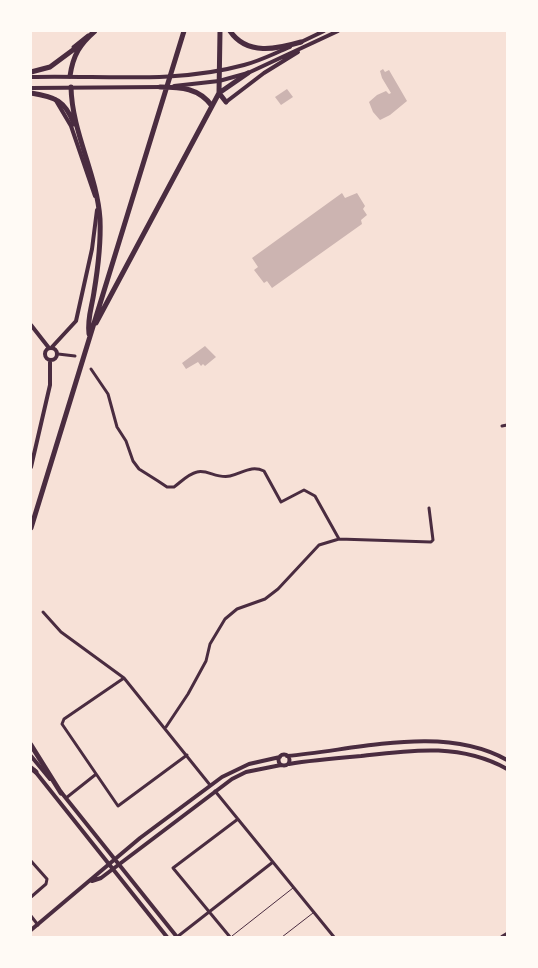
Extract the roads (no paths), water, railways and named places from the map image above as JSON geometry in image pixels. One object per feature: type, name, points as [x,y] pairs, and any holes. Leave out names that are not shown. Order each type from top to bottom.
[{"type":"main road","points":[[31,72],[55,64],[81,44],[93,31]]},
{"type":"main road","points":[[31,528],[184,31]]},
{"type":"main road","points":[[220,31],[219,93],[226,102]]},
{"type":"main road","points":[[230,31],[241,42],[261,50],[276,49],[301,42]]},
{"type":"main road","points":[[70,76],[74,58],[81,44]]},
{"type":"main road","points":[[89,336],[219,93],[248,73]]},
{"type":"main road","points":[[71,87],[80,140]]},
{"type":"main road","points":[[160,87],[179,87],[193,90],[212,106]]},
{"type":"main road","points":[[31,94],[54,97],[70,113],[96,192],[100,219],[99,254],[88,321],[89,336]]},
{"type":"main road","points":[[31,745],[61,793]]},
{"type":"main road","points":[[31,768],[36,772]]},
{"type":"street","points":[[55,64],[93,31]]},
{"type":"street","points":[[31,77],[159,77],[218,71],[247,65],[324,31]]},
{"type":"street","points":[[31,88],[160,87],[219,82],[248,73],[338,31]]},
{"type":"street","points":[[226,102],[264,72],[304,48]]},
{"type":"street","points":[[70,76],[71,87]]},
{"type":"street","points":[[54,97],[71,126],[96,205]]},
{"type":"street","points":[[212,106],[216,112]]},
{"type":"street","points":[[31,467],[50,385],[50,360],[45,355],[76,321],[92,249],[96,192]]},
{"type":"street","points":[[31,325],[51,347],[57,350],[58,354]]},
{"type":"street","points":[[58,354],[76,356]]},
{"type":"street","points":[[50,360],[54,360],[58,354]]},
{"type":"street","points":[[91,369],[108,394],[117,427],[126,441],[133,461],[139,469],[167,487],[174,487],[192,473],[199,471],[216,477],[230,476],[258,468],[264,471],[281,502],[304,490],[315,496],[339,539]]},
{"type":"street","points":[[502,426],[507,425]]},
{"type":"street","points":[[166,727],[206,662],[210,644],[225,619],[237,609],[272,594],[319,545],[339,539],[431,542],[433,540],[429,508]]},
{"type":"street","points":[[43,612],[61,632],[124,678],[166,727],[210,785],[334,937]]},
{"type":"street","points":[[124,678],[64,719],[62,724],[95,775],[118,806],[187,755]]},
{"type":"street","points":[[31,930],[115,859],[210,785],[249,764],[280,757],[412,742],[445,742],[481,749],[507,760]]},
{"type":"street","points":[[90,882],[113,868],[215,790],[246,772],[288,764],[413,750],[444,750],[478,757],[507,770]]},
{"type":"street","points":[[31,756],[177,937],[273,862]]},
{"type":"street","points":[[288,756],[290,760],[288,764]]},
{"type":"street","points":[[280,757],[281,765]]},
{"type":"street","points":[[36,772],[167,937]]},
{"type":"street","points":[[66,798],[95,775]]},
{"type":"street","points":[[230,937],[173,868],[238,819]]},
{"type":"street","points":[[31,861],[47,879],[46,884],[31,896]]},
{"type":"street","points":[[31,916],[38,924]]},
{"type":"street","points":[[502,937],[507,934]]},
{"type":"lane","points":[[230,937],[294,887]]},
{"type":"lane","points":[[282,937],[314,912]]}]
